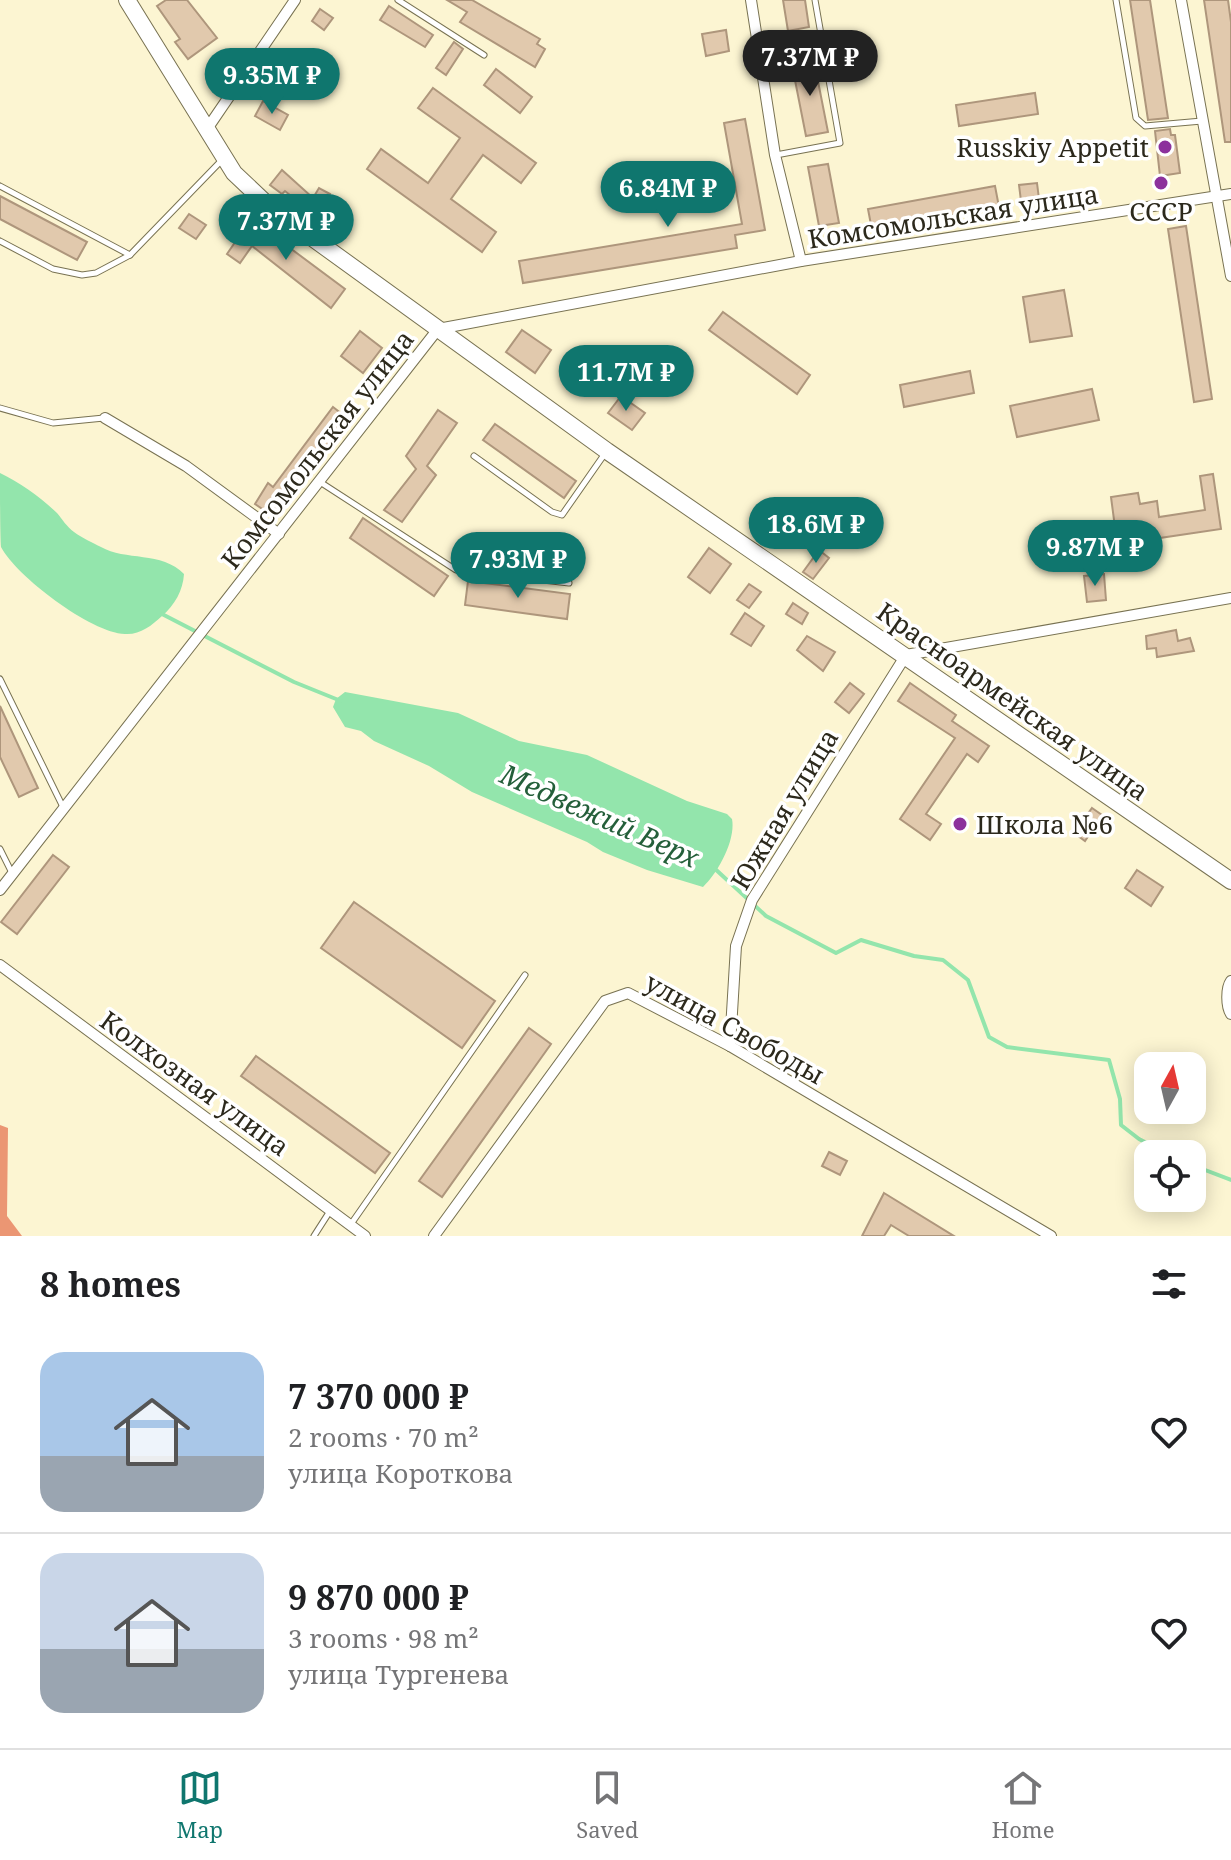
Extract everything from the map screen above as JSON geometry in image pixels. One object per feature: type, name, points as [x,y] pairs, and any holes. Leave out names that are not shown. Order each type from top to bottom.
[{"type":"main road","name":"Красноармейская улица","points":[[127,0],[234,173],[271,208],[607,451],[1231,881]]},
{"type":"street","points":[[207,129],[295,0]]},
{"type":"street","points":[[751,0],[775,155],[801,261]]},
{"type":"street","points":[[1181,0],[1231,276]]},
{"type":"street","name":"Комсомольская улица","points":[[0,890],[438,329],[801,261],[1231,194]]},
{"type":"street","points":[[105,418],[186,466],[279,534]]},
{"type":"street","points":[[906,655],[1231,598]]},
{"type":"street","name":"Южная улица","points":[[730,1046],[736,946],[752,900],[906,655]]},
{"type":"street","name":"Колхозная улица","points":[[0,965],[365,1236]]},
{"type":"street","points":[[1231,981],[1228,985],[1228,1010],[1231,1014]]},
{"type":"street","name":"улица Свободы","points":[[434,1236],[605,1001],[628,993],[730,1046],[1051,1236]]},
{"type":"lane","points":[[398,0],[484,55]]},
{"type":"lane","points":[[775,155],[840,143],[815,0]]},
{"type":"lane","points":[[1116,0],[1136,118],[1145,126],[1203,121]]},
{"type":"lane","points":[[0,241],[53,269],[82,275],[96,273],[130,255],[225,157]]},
{"type":"lane","points":[[0,186],[130,255]]},
{"type":"lane","points":[[0,408],[53,423],[105,418]]},
{"type":"lane","points":[[474,456],[552,512],[562,515],[607,451]]},
{"type":"lane","points":[[320,482],[456,570],[569,583]]},
{"type":"lane","points":[[0,679],[64,809]]},
{"type":"lane","points":[[0,849],[12,874]]},
{"type":"lane","points":[[350,1225],[525,975]]},
{"type":"lane","points":[[314,1236],[330,1210]]},
{"type":"shaded area","points":[[0,1125],[8,1128],[7,1216],[22,1236],[0,1236]]},
{"type":"water","points":[[0,473],[37,496],[71,530],[88,540],[121,554],[165,562],[184,574],[178,597],[171,607],[145,629],[125,634],[93,624],[38,587],[1,547]]},
{"type":"water","points":[[345,692],[458,713],[519,741],[587,755],[687,801],[727,814],[732,819],[733,827],[725,856],[703,887],[647,870],[603,852],[587,842],[472,792],[429,766],[374,741],[361,731],[345,727],[333,707],[336,699]]},
{"type":"building","points":[[166,0],[187,0],[217,38],[188,59],[175,42],[180,39],[157,6]]},
{"type":"building","points":[[447,0],[472,0],[540,39],[537,44],[545,49],[535,67],[460,22],[467,12]]},
{"type":"building","points":[[783,0],[805,0],[809,27],[788,31]]},
{"type":"building","points":[[1130,0],[1150,0],[1168,118],[1148,120]]},
{"type":"building","points":[[1204,0],[1228,0],[1231,22],[1231,142],[1225,142]]},
{"type":"building","points":[[389,6],[433,35],[425,47],[380,20]]},
{"type":"building","points":[[320,9],[333,18],[324,30],[312,21]]},
{"type":"building","points":[[726,30],[729,51],[706,56],[702,34]]},
{"type":"building","points":[[454,42],[463,49],[446,75],[436,68]]},
{"type":"building","points":[[287,54],[298,61],[283,85],[272,78]]},
{"type":"building","points":[[814,61],[828,132],[806,136],[792,65]]},
{"type":"building","points":[[496,69],[532,97],[520,113],[484,85]]},
{"type":"building","points":[[433,88],[536,163],[521,183],[483,155],[451,199],[496,232],[482,252],[367,169],[381,149],[428,183],[460,138],[418,108]]},
{"type":"building","points":[[1035,93],[1038,114],[959,126],[956,105]]},
{"type":"building","points":[[263,101],[288,115],[280,130],[255,116]]},
{"type":"building","points":[[745,119],[765,230],[735,235],[737,248],[523,283],[519,261],[742,224],[724,123]]},
{"type":"building","points":[[1170,129],[1171,135],[1175,135],[1180,173],[1160,176],[1155,131]]},
{"type":"building","points":[[828,164],[839,223],[819,226],[808,167]]},
{"type":"building","points":[[282,170],[313,198],[319,188],[330,194],[323,206],[331,212],[326,218],[285,191],[282,194],[270,185]]},
{"type":"building","points":[[1037,183],[1039,199],[1021,201],[1019,185]]},
{"type":"building","points":[[995,186],[999,207],[872,230],[868,209]]},
{"type":"building","points":[[0,196],[87,242],[77,260],[0,219]]},
{"type":"building","points":[[189,214],[206,225],[196,239],[179,228]]},
{"type":"building","points":[[251,219],[345,289],[331,308],[252,246],[240,263],[227,254]]},
{"type":"building","points":[[1186,226],[1212,399],[1194,402],[1168,229]]},
{"type":"building","points":[[1064,290],[1072,336],[1030,342],[1023,297]]},
{"type":"building","points":[[723,312],[810,375],[797,394],[709,330]]},
{"type":"building","points":[[522,330],[551,350],[535,373],[506,352]]},
{"type":"building","points":[[360,331],[382,348],[363,373],[341,356]]},
{"type":"building","points":[[970,371],[974,393],[904,407],[900,385]]},
{"type":"building","points":[[1092,389],[1099,420],[1017,437],[1010,406]]},
{"type":"building","points":[[621,396],[645,413],[632,430],[608,413]]},
{"type":"building","points":[[333,407],[347,418],[299,490],[294,486],[274,517],[255,504],[268,483],[273,487]]},
{"type":"building","points":[[438,410],[457,423],[427,466],[436,475],[402,522],[384,510],[416,469],[406,456]]},
{"type":"building","points":[[495,424],[576,481],[564,498],[483,440]]},
{"type":"building","points":[[1213,474],[1221,529],[1146,540],[1145,531],[1116,535],[1111,497],[1138,493],[1140,504],[1157,501],[1159,517],[1205,510],[1200,476]]},
{"type":"building","points":[[363,518],[448,576],[434,596],[350,538]]},
{"type":"building","points":[[709,548],[731,564],[710,593],[688,577]]},
{"type":"building","points":[[819,550],[829,558],[813,579],[803,572]]},
{"type":"building","points":[[1104,574],[1106,600],[1087,602],[1084,576]]},
{"type":"building","points":[[468,581],[570,594],[567,619],[465,605]]},
{"type":"building","points":[[749,584],[761,592],[749,608],[737,600]]},
{"type":"building","points":[[793,603],[808,613],[802,624],[786,614]]},
{"type":"building","points":[[745,613],[764,626],[751,646],[731,634]]},
{"type":"building","points":[[1176,630],[1178,641],[1190,638],[1194,651],[1157,657],[1156,648],[1147,649],[1146,636]]},
{"type":"building","points":[[807,636],[835,652],[823,671],[797,650]]},
{"type":"building","points":[[850,683],[864,694],[849,713],[835,702]]},
{"type":"building","points":[[910,683],[956,715],[952,721],[989,746],[978,762],[967,754],[926,814],[941,824],[930,840],[900,819],[955,738],[898,701]]},
{"type":"building","points":[[0,706],[38,788],[19,797],[0,757]]},
{"type":"building","points":[[1092,808],[1102,815],[1085,841],[1074,833]]},
{"type":"building","points":[[53,855],[69,867],[17,934],[1,922]]},
{"type":"building","points":[[1137,870],[1163,887],[1151,906],[1125,888]]},
{"type":"building","points":[[354,902],[495,1001],[462,1048],[321,948]]},
{"type":"building","points":[[529,1028],[551,1044],[442,1197],[419,1181]]},
{"type":"building","points":[[256,1056],[390,1153],[375,1173],[241,1076]]},
{"type":"building","points":[[829,1152],[847,1161],[840,1175],[822,1166]]},
{"type":"building","points":[[884,1193],[954,1236],[909,1236],[891,1225],[884,1236],[862,1236]]},
{"type":"waterway","name":"Медвежий Верх","points":[[162,614],[294,682],[341,701]]},
{"type":"waterway","name":"Медвежий Верх","points":[[713,867],[766,916],[836,953],[861,940],[914,956],[943,960],[968,980],[989,1037],[1007,1047],[1109,1060],[1120,1099],[1121,1125],[1141,1140]]},
{"type":"waterway","name":"Медвежий Верх","points":[[1206,1170],[1231,1180]]},
{"type":"place","name":"Russkiy Appetit","points":[[1165,147]]},
{"type":"place","name":"СССР","points":[[1161,183]]},
{"type":"place","name":"Школа №6","points":[[960,824]]}]
